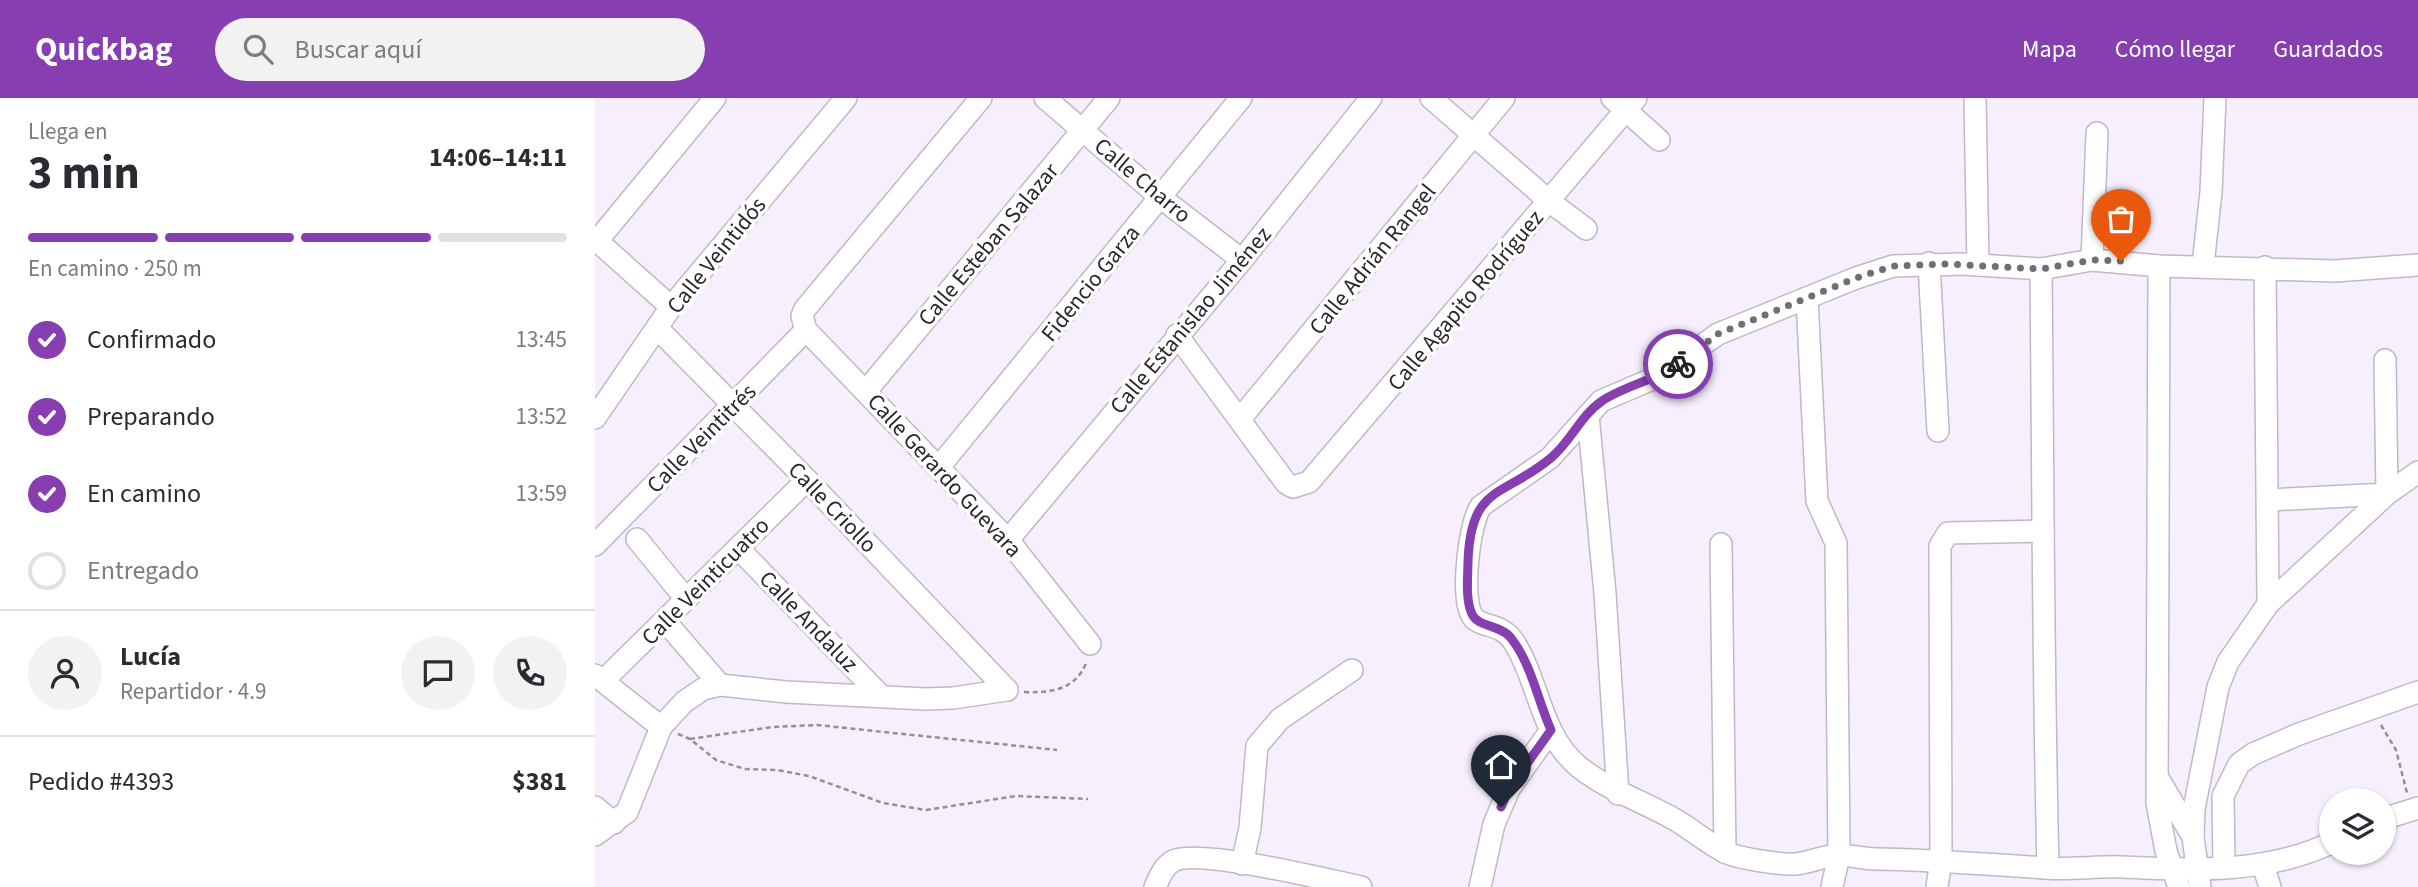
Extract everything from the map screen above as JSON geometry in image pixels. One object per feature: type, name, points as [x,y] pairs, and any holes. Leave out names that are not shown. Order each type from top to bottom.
[{"type":"street","points":[[671,307],[596,240],[715,98]]},
{"type":"street","name":"Calle Veintidós","points":[[595,418],[671,307],[846,98]]},
{"type":"street","name":"Calle Veintitrés","points":[[595,545],[735,405],[806,320],[981,98]]},
{"type":"street","name":"Calle Charro","points":[[1045,98],[1160,197],[1242,260]]},
{"type":"street","name":"Calle Esteban Salazar","points":[[867,390],[1109,98]]},
{"type":"street","name":"Fidencio Garza","points":[[939,467],[1241,98]]},
{"type":"street","name":"Calle Estanislao Jiménez","points":[[1008,540],[1242,260],[1371,98]]},
{"type":"street","points":[[1431,98],[1472,136],[1586,229]]},
{"type":"street","name":"Calle Adrián Rangel","points":[[1240,419],[1504,98]]},
{"type":"street","points":[[1975,98],[1978,265]]},
{"type":"street","points":[[2203,265],[2211,192],[2215,98]]},
{"type":"street","points":[[1625,102],[1659,140]]},
{"type":"street","name":"Calle Agapito Rodríguez","points":[[1240,419],[1286,483],[1301,486],[1316,477],[1549,201],[1625,102]]},
{"type":"street","points":[[2092,260],[2097,133]]},
{"type":"street","points":[[2319,848],[2263,865],[2224,867],[2199,879],[2176,879],[2116,867],[2048,868],[1839,855],[1793,864],[1725,852],[1656,809],[1618,794],[1577,765],[1551,730],[1521,654],[1511,638],[1502,629],[1478,621],[1470,611],[1470,531],[1473,516],[1481,506],[1551,458],[1601,401],[1657,377],[1718,334],[1893,266],[1929,263],[2041,269],[2092,260],[2159,266],[2203,265],[2349,271],[2418,265]]},
{"type":"street","points":[[1929,263],[1938,430]]},
{"type":"street","points":[[2159,266],[2157,776],[2161,832],[2176,879]]},
{"type":"street","points":[[2265,267],[2268,604]]},
{"type":"street","points":[[2041,269],[2041,581],[2048,868]]},
{"type":"street","points":[[1807,298],[1817,501],[1836,543],[1839,855],[1832,887]]},
{"type":"street","name":"Calle Gerardo Guevara","points":[[806,320],[867,390],[1008,540],[1090,644]]},
{"type":"street","name":"Calle Criollo","points":[[657,328],[735,405],[1007,690]]},
{"type":"street","points":[[1177,335],[1240,419]]},
{"type":"street","points":[[2385,360],[2388,494]]},
{"type":"street","points":[[1588,415],[1605,593],[1618,794]]},
{"type":"street","points":[[2199,879],[2193,836],[2200,772],[2218,687],[2235,652],[2268,604],[2388,494],[2418,472]]},
{"type":"street","name":"Calle Veinticuatro","points":[[599,678],[665,621],[807,480]]},
{"type":"street","points":[[2269,500],[2388,494]]},
{"type":"street","points":[[1937,887],[1941,860],[1940,546],[1948,533],[2043,531]]},
{"type":"street","points":[[637,539],[686,598]]},
{"type":"street","points":[[1721,544],[1725,852]]},
{"type":"street","name":"Calle Andaluz","points":[[738,548],[880,695]]},
{"type":"street","points":[[665,621],[720,685]]},
{"type":"street","points":[[1242,864],[1250,828],[1257,746],[1280,719],[1352,670]]},
{"type":"street","points":[[599,678],[661,727]]},
{"type":"street","points":[[595,835],[627,811],[636,796],[661,727],[694,694],[720,685],[786,692],[953,698],[1007,690]]},
{"type":"street","points":[[2224,867],[2223,796],[2239,764],[2253,754],[2299,734],[2418,692]]},
{"type":"street","points":[[1480,887],[1494,824],[1509,789],[1551,730]]},
{"type":"street","points":[[2157,776],[2193,836]]},
{"type":"street","points":[[595,807],[614,823]]},
{"type":"street","points":[[2396,815],[2414,809]]},
{"type":"street","points":[[1155,887],[1162,870],[1175,860],[1200,858],[1361,887]]},
{"type":"street","points":[[2263,865],[2270,887]]},
{"type":"path","points":[[1007,690],[1045,692],[1063,689],[1081,674],[1089,657],[1090,644]]},
{"type":"path","points":[[2374,709],[2404,772],[2414,809]]},
{"type":"path","points":[[690,739],[772,727],[817,725],[1057,750]]},
{"type":"path","points":[[661,727],[690,739],[716,760],[745,769],[778,769],[809,776],[883,803],[915,808],[972,805],[1016,796],[1088,799]]},
{"type":"way so far","points":[[1678,364],[1718,334],[1856,278],[1893,266],[1917,263],[2041,269],[2092,260],[2121,261]]},
{"type":"route","points":[[1501,807],[1509,789],[1551,730],[1528,670],[1511,638],[1502,629],[1478,621],[1470,611],[1468,548],[1473,516],[1492,496],[1551,458],[1601,401],[1657,377],[1678,364]]}]
